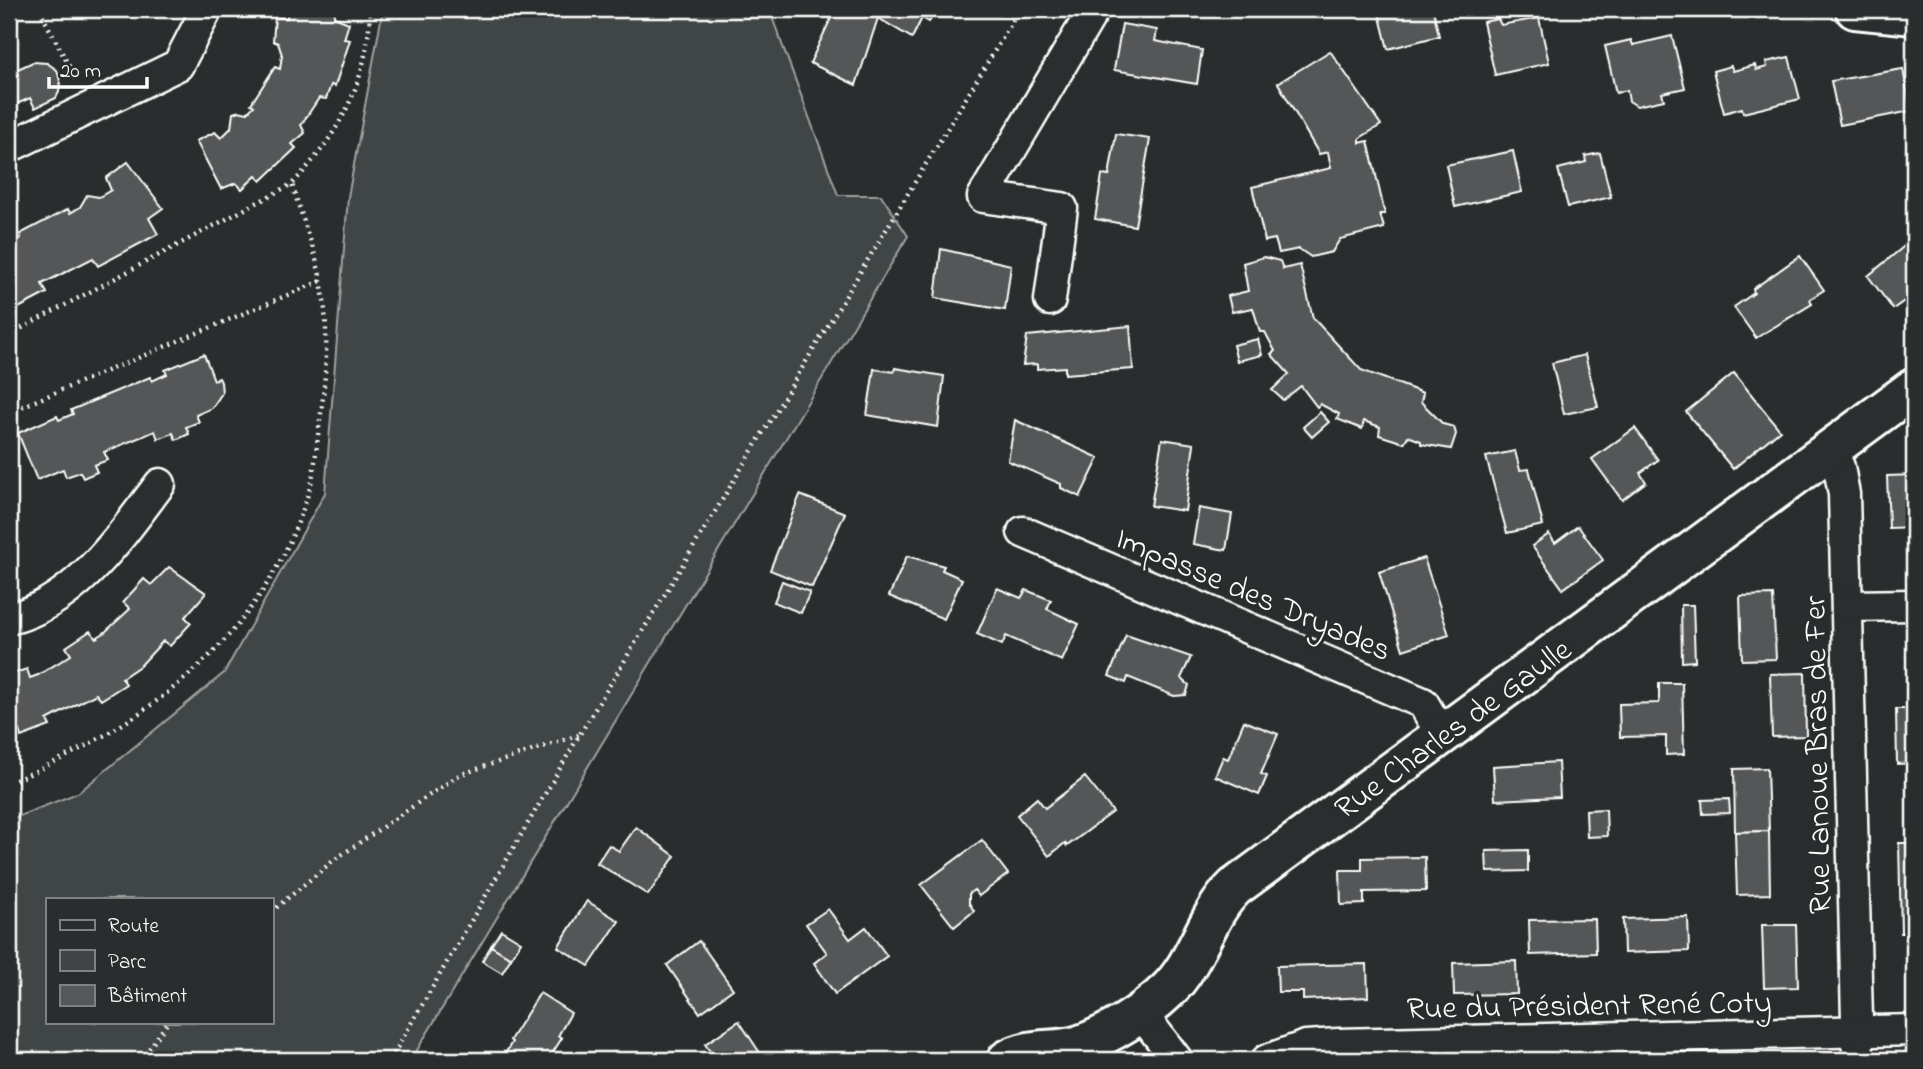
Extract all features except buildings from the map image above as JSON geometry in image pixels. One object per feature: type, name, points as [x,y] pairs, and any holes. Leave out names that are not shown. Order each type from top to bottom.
[{"type":"street","points":[[9,147],[178,65],[207,9]]},
{"type":"street","points":[[1050,300],[1062,208],[983,197],[1094,9]]},
{"type":"street","points":[[1855,9],[1914,15]]},
{"type":"street","name":"Rue Charles de Gaulle","points":[[1007,1060],[1019,1053],[1079,1045],[1141,1013],[1169,989],[1186,968],[1221,900],[1235,887],[1914,388]]},
{"type":"street","name":"Rue Lanoue Bras de Fer","points":[[1831,450],[1839,467],[1844,494],[1858,1046]]},
{"type":"street","points":[[9,619],[33,613],[99,565],[160,484]]},
{"type":"street","name":"Impasse des Dryades","points":[[1023,532],[1423,703],[1442,735]]},
{"type":"street","points":[[1848,606],[1914,605]]},
{"type":"street","points":[[1141,1013],[1177,1060]]},
{"type":"street","name":"Rue du Président René Coty","points":[[1267,1060],[1306,1046],[1338,1044],[1858,1046],[1914,1030]]},
{"type":"path","points":[[9,15],[20,9]]},
{"type":"path","points":[[39,9],[90,106]]},
{"type":"path","points":[[9,335],[292,184],[323,151],[354,96],[370,40],[370,9]]},
{"type":"path","points":[[390,1060],[580,734],[1020,9]]},
{"type":"path","points":[[9,783],[70,757],[156,704],[213,655],[278,568],[310,490],[327,373],[321,281],[292,184]]},
{"type":"path","points":[[9,412],[321,281]]},
{"type":"path","points":[[273,910],[334,860],[459,775],[580,734]]},
{"type":"path","points":[[141,1060],[167,1024]]},
{"type":"green space","points":[[383,9],[769,9],[838,195],[881,195],[908,236],[411,1060],[9,1060],[9,820],[78,793],[224,673],[325,493],[348,197]]}]
